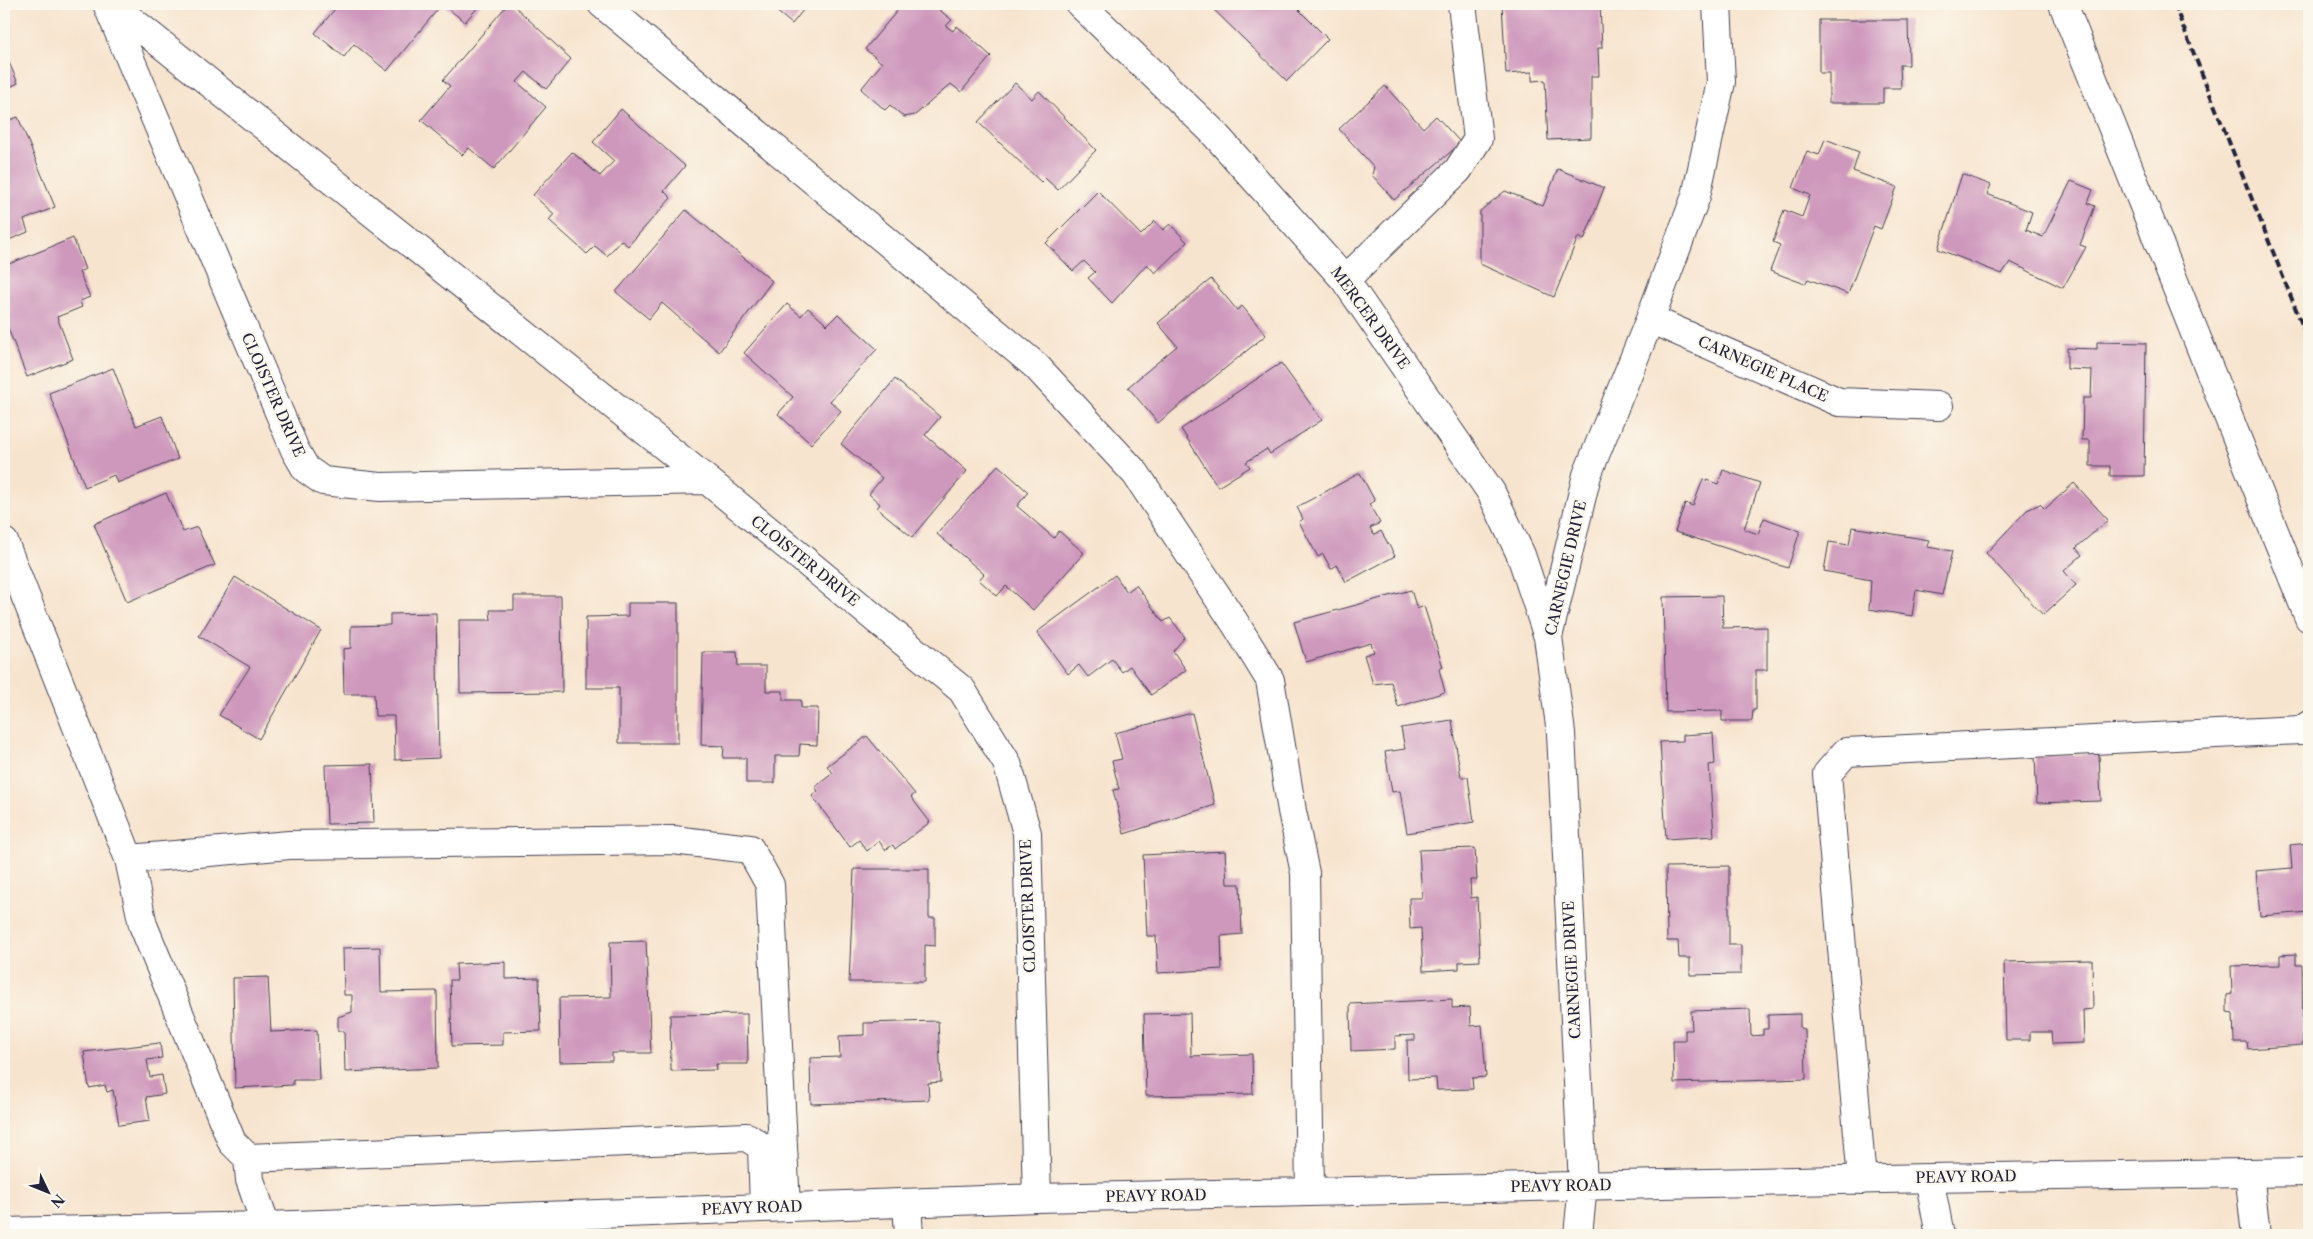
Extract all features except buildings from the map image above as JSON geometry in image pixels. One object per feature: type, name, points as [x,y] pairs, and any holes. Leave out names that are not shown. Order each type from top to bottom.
[{"type":"street","name":"CLOISTER DRIVE","points":[[106,4],[295,450],[306,469],[323,481],[380,487],[707,480]]},
{"type":"street","name":"CLOISTER DRIVE","points":[[111,4],[707,480],[962,690],[1007,763],[1026,832],[1037,1198]]},
{"type":"street","points":[[602,4],[1036,366],[1136,474],[1235,623],[1270,680],[1292,811],[1305,873],[1310,1192]]},
{"type":"street","name":"MERCER DRIVE","points":[[1080,4],[1211,130],[1345,280],[1491,492],[1522,555],[1548,637]]},
{"type":"street","points":[[1345,280],[1458,170],[1478,139],[1462,4]]},
{"type":"street","name":"CARNEGIE DRIVE","points":[[1578,1235],[1583,1186],[1561,733],[1548,637],[1587,475],[1650,320],[1696,196],[1721,82],[1717,4]]},
{"type":"street","points":[[2063,4],[2309,618]]},
{"type":"street","name":"CARNEGIE PLACE","points":[[1650,320],[1838,402],[1939,406]]},
{"type":"street","points":[[4,542],[129,859],[143,925],[232,1142],[248,1158],[250,1180],[266,1226]]},
{"type":"street","points":[[1862,1180],[1827,774],[1846,752],[2301,730],[2309,725]]},
{"type":"street","points":[[129,859],[289,846],[673,840],[750,850],[770,885],[775,1207]]},
{"type":"street","points":[[248,1158],[747,1137],[762,1148],[775,1207]]},
{"type":"street","name":"PEAVY ROAD","points":[[4,1232],[266,1226],[1037,1198],[1929,1178],[2309,1172]]},
{"type":"street","points":[[2249,1173],[2256,1235]]},
{"type":"street","points":[[1929,1178],[1940,1235]]},
{"type":"street","points":[[907,1204],[909,1235]]},
{"type":"railway","points":[[2174,4],[2309,342]]}]
